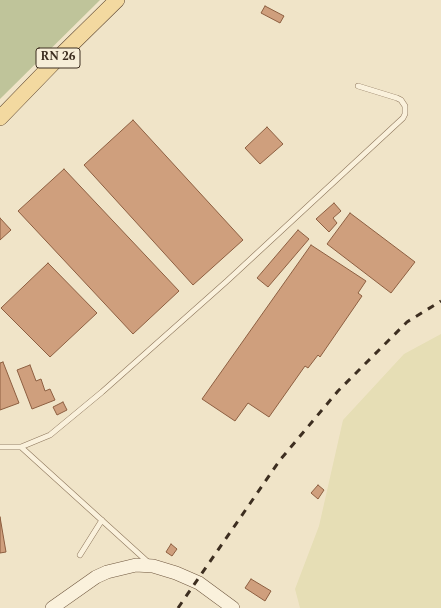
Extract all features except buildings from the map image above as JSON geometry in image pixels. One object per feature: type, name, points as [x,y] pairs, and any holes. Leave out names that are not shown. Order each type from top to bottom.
[{"type":"main road","name":"RN 26","points":[[0,118],[117,0]]},
{"type":"main road","points":[[52,608],[96,577],[107,572],[136,565],[153,566],[176,573],[199,583],[233,608]]},
{"type":"lane","points":[[0,447],[21,447],[50,435],[102,392],[227,281],[403,118],[405,114],[405,106],[400,100],[358,86]]},
{"type":"lane","points":[[21,447],[153,566]]},
{"type":"lane","points":[[80,555],[102,520]]},
{"type":"shaded area","points":[[441,334],[441,608],[300,608],[295,589],[319,526],[343,420],[404,354]]},
{"type":"green space","points":[[0,0],[100,0],[0,99]]},
{"type":"railway","points":[[178,608],[280,460],[338,391],[407,322],[441,301]]}]
